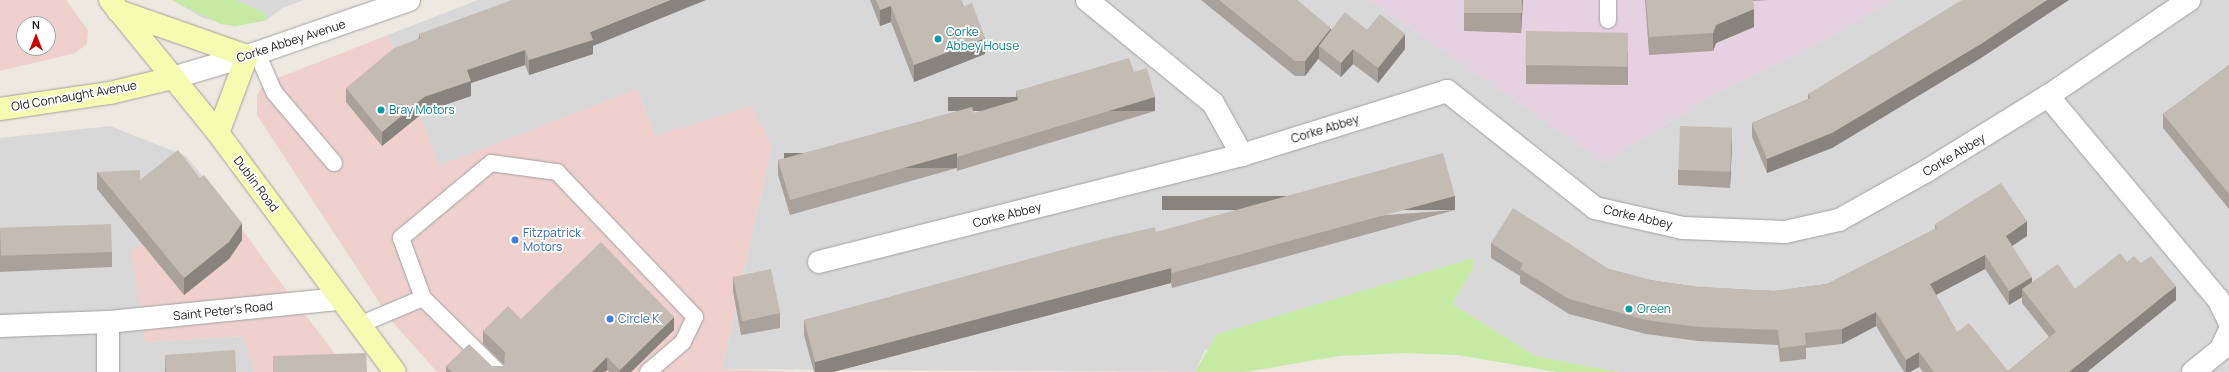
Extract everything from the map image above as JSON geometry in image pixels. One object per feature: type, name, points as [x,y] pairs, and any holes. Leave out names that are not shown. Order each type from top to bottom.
[{"type":"main road","points":[[114,6],[252,54],[218,132]]},
{"type":"main road","name":"Dublin Road","points":[[114,6],[218,132],[339,299],[395,372]]},
{"type":"main road","name":"Old Connaught Avenue","points":[[0,109],[110,93],[172,78]]},
{"type":"street","name":"Corke Abbey Avenue","points":[[172,78],[252,54],[409,0]]},
{"type":"street","points":[[1087,0],[1213,103],[1242,155]]},
{"type":"street","name":"Corke Abbey","points":[[819,262],[1242,155],[1447,91],[1595,208],[1683,228],[1785,232],[1839,220],[1935,166],[2048,96],[2189,0]]},
{"type":"street","points":[[2048,96],[2222,304],[2229,322]]},
{"type":"street","name":"Saint Peter's Road","points":[[0,326],[108,322],[339,299]]},
{"type":"street","points":[[108,322],[108,372]]},
{"type":"street","points":[[2193,372],[2221,349],[2229,332]]},
{"type":"lane","points":[[1608,0],[1608,20]]},
{"type":"lane","points":[[252,54],[274,92],[334,163]]},
{"type":"lane","points":[[498,372],[422,298],[401,238],[491,163],[557,172],[695,317],[683,342],[648,372]]},
{"type":"lane","points":[[359,325],[422,298]]},
{"type":"shaded area","points":[[0,0],[66,0],[88,30],[87,44],[75,53],[0,71]]},
{"type":"shaded area","points":[[172,0],[304,0],[282,8],[267,20],[235,26],[203,18]]},
{"type":"shaded area","points":[[478,0],[1370,0],[1604,162],[1720,91],[1806,51],[1892,0],[2229,0],[2229,372],[1618,372],[1535,356],[1452,304],[1473,268],[1474,258],[1205,350],[1195,372],[722,369],[772,145],[655,136],[637,89],[439,167],[388,35]]},
{"type":"shaded area","points":[[1370,0],[1892,0],[1806,51],[1720,91],[1604,162]]},
{"type":"shaded area","points":[[388,35],[439,166],[637,89],[655,136],[751,106],[772,145],[722,369],[796,372],[437,372],[390,319],[257,115],[257,95],[265,83]]},
{"type":"shaded area","points":[[110,126],[186,156],[214,190],[145,342],[244,336],[254,372],[0,372],[0,138]]},
{"type":"shaded area","points":[[214,190],[275,275],[349,372],[254,372],[243,336],[145,342],[131,251]]},
{"type":"green space","points":[[172,0],[235,0],[265,13],[267,20],[235,26],[221,24]]},
{"type":"green space","points":[[1474,258],[1473,268],[1452,304],[1535,356],[1618,372],[1556,372],[1457,355],[1404,353],[1339,356],[1245,372],[1195,372],[1217,334]]},
{"type":"building","points":[[512,0],[670,0],[590,32],[593,40],[529,60],[525,50],[467,70],[471,81],[424,97],[382,132],[346,88],[394,48],[421,38],[419,34]]},
{"type":"building","name":"Corke Abbey House","points":[[876,0],[961,0],[963,7],[972,3],[985,38],[914,65],[891,6],[880,10]]},
{"type":"building","points":[[1219,0],[1297,0],[1331,28],[1305,61],[1295,61]]},
{"type":"building","points":[[1464,0],[1522,0],[1522,13],[1464,13]]},
{"type":"building","points":[[1646,0],[1753,0],[1754,9],[1716,25],[1713,33],[1649,37]]},
{"type":"building","points":[[1962,0],[2047,0],[1981,44],[1832,133],[1767,159],[1752,123],[1811,98],[1808,94]]},
{"type":"building","points":[[1345,12],[1367,30],[1380,14],[1405,34],[1378,68],[1353,49],[1341,63],[1319,46]]},
{"type":"building","points":[[1526,31],[1628,33],[1627,67],[1525,65]]},
{"type":"building","points":[[1129,58],[1134,72],[1147,68],[1155,97],[957,157],[957,153],[790,200],[778,160],[972,107],[974,113],[1018,100],[1016,91]]},
{"type":"building","points":[[2229,65],[2229,194],[2163,114]]},
{"type":"building","points":[[1680,126],[1732,128],[1730,172],[1678,170]]},
{"type":"building","points":[[178,150],[200,178],[204,175],[242,223],[229,242],[184,278],[97,172],[140,170],[140,180]]},
{"type":"building","points":[[1443,153],[1455,196],[1172,273],[1171,268],[815,362],[804,320],[1095,241],[1155,227],[1156,232]]},
{"type":"building","points":[[2001,183],[2027,221],[2006,236],[2032,277],[2009,291],[1985,255],[1930,284],[1957,332],[1969,323],[2008,371],[2056,332],[2022,289],[2058,264],[2075,289],[2120,253],[2127,262],[2134,256],[2141,263],[2151,256],[2176,286],[2069,372],[1934,372],[1919,352],[1906,360],[1876,312],[1842,329],[1805,333],[1806,345],[1780,348],[1778,330],[1698,327],[1646,320],[1569,299],[1520,269],[1523,264],[1491,243],[1513,208],[1609,269],[1650,280],[1698,287],[1774,291],[1827,284],[1937,228],[1935,224]]},
{"type":"building","points":[[111,224],[112,252],[1,256],[0,228]]},
{"type":"building","points":[[601,242],[674,317],[620,370],[607,357],[592,372],[452,372],[446,366],[469,344],[492,366],[504,366],[505,352],[483,331],[508,306],[521,319]]},
{"type":"building","points":[[771,269],[780,313],[742,321],[733,277]]},
{"type":"building","points":[[235,350],[236,372],[166,372],[165,355]]},
{"type":"building","points":[[366,353],[367,372],[273,372],[273,356]]},
{"type":"place","name":"Corke Abbey House","points":[[938,39]]},
{"type":"place","name":"Bray Motors","points":[[381,110]]},
{"type":"place","name":"Fitzpatrick Motors","points":[[515,240]]},
{"type":"place","name":"Oreen","points":[[1629,309]]},
{"type":"place","name":"Circle K","points":[[610,319]]}]
